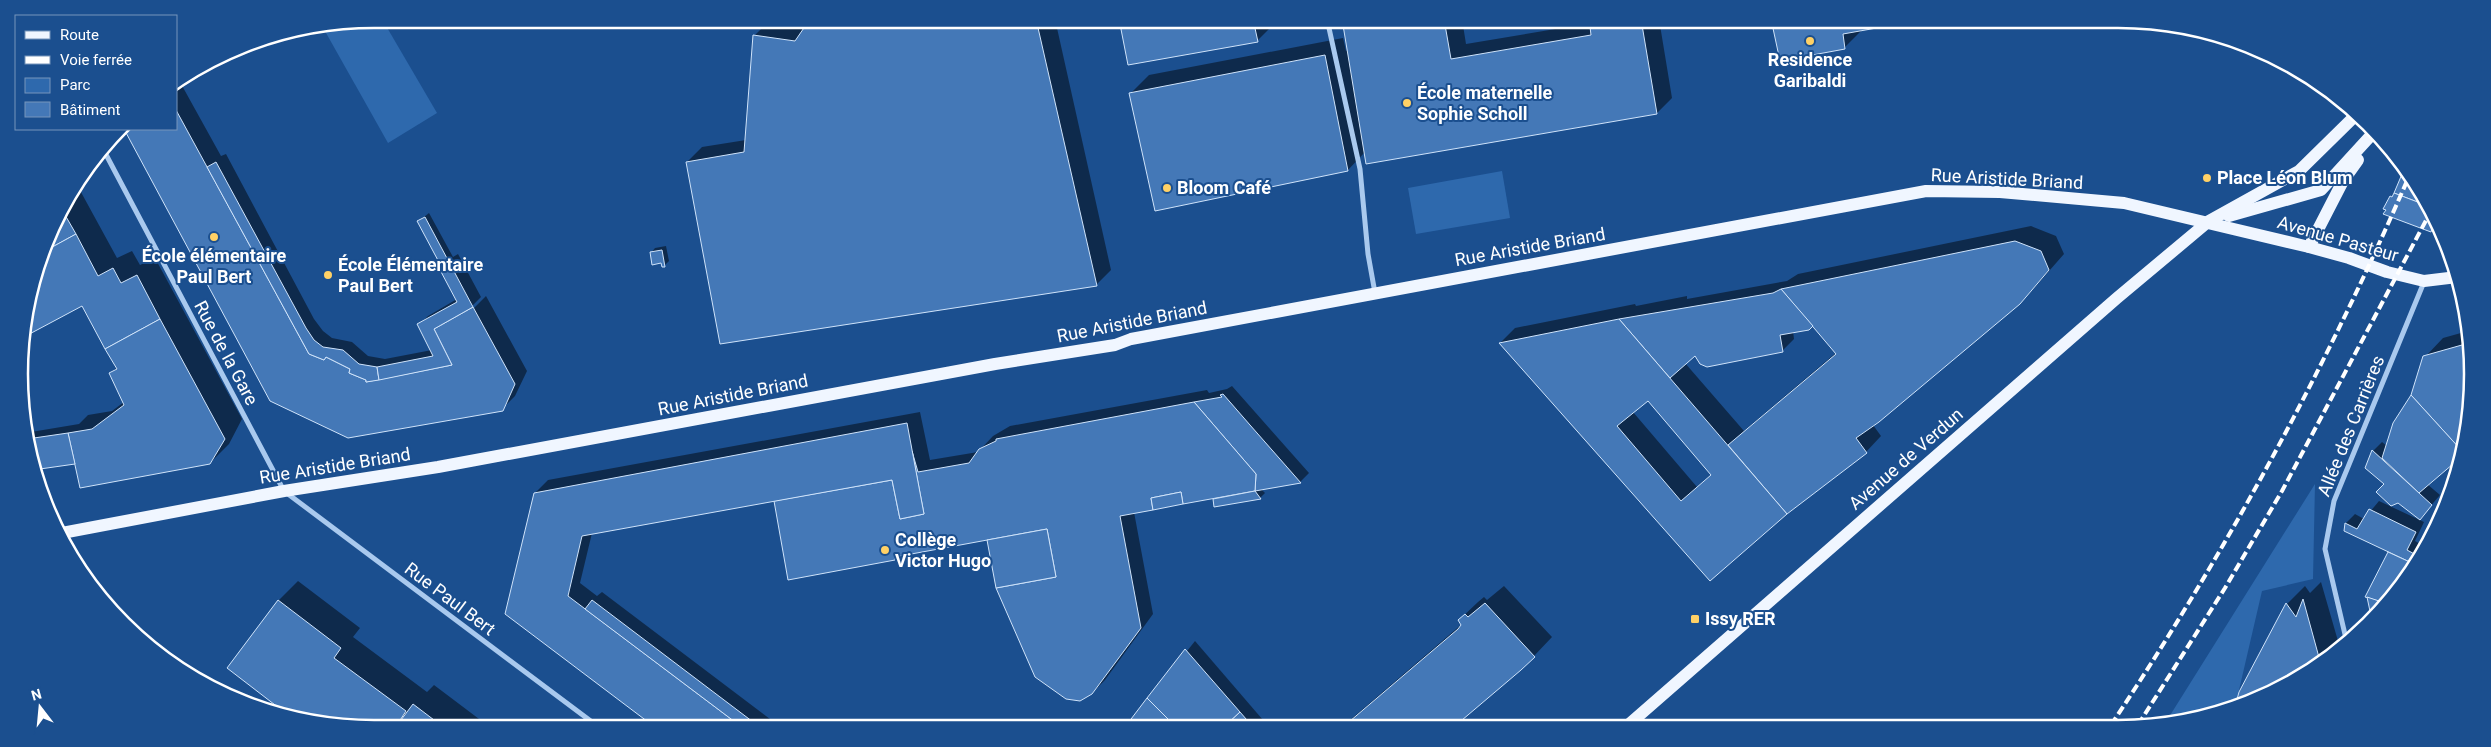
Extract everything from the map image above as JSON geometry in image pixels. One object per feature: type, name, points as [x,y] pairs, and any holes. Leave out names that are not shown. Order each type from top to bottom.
[{"type":"main road","points":[[2209,222],[2299,170],[2352,119]]},
{"type":"main road","points":[[2209,222],[2322,190],[2371,138]]},
{"type":"main road","points":[[2309,247],[2343,181],[2372,139]]},
{"type":"main road","name":"Rue Aristide Briand","points":[[66,532],[284,491],[438,467],[995,364],[1115,345],[1131,339],[1926,191],[2000,192],[2124,203],[2209,222]]},
{"type":"main road","name":"Avenue Pasteur","points":[[2209,222],[2309,247],[2349,258],[2388,272],[2424,281],[2450,277]]},
{"type":"main road","name":"Avenue de Verdun","points":[[1634,720],[2117,298],[2209,222]]},
{"type":"street","points":[[1329,28],[1360,169],[1368,254],[1375,293]]},
{"type":"street","name":"Rue de la Gare","points":[[106,154],[284,491]]},
{"type":"street","name":"Allée des Carrières","points":[[2345,635],[2325,550],[2334,501],[2424,281]]},
{"type":"street","name":"Rue Paul Bert","points":[[284,491],[589,720]]},
{"type":"green space","points":[[351,28],[387,28],[437,113],[388,143],[325,31]]},
{"type":"green space","points":[[1502,171],[1510,218],[1416,234],[1408,188]]},
{"type":"green space","points":[[2315,484],[2313,579],[2262,591],[2237,698],[2207,708],[2170,716]]},
{"type":"building","points":[[804,28],[1038,28],[1097,286],[720,344],[686,162],[744,152],[753,35],[795,41]]},
{"type":"building","points":[[1121,28],[1255,28],[1258,42],[1128,65]]},
{"type":"building","points":[[1343,28],[1446,28],[1451,59],[1591,35],[1590,28],[1643,28],[1657,114],[1366,164]]},
{"type":"building","name":"Residence Garibaldi","points":[[1773,28],[1877,28],[1843,34],[1845,49],[1780,61]]},
{"type":"building","points":[[1325,55],[1348,171],[1155,211],[1129,93]]},
{"type":"building","name":"École élémentaire Paul Bert","points":[[178,114],[309,354],[324,360],[326,357],[350,369],[349,373],[366,380],[366,382],[452,365],[434,329],[473,307],[515,384],[503,411],[348,438],[270,401],[126,132],[128,130],[178,130]]},
{"type":"building","points":[[216,162],[314,340],[323,347],[343,350],[359,364],[377,367],[379,380],[366,382],[366,380],[349,373],[350,369],[326,357],[324,360],[309,354],[207,167]]},
{"type":"building","points":[[2401,176],[2418,202],[2394,193]]},
{"type":"building","points":[[2394,193],[2418,202],[2428,220],[2432,229],[2431,232],[2383,214],[2386,210],[2383,209],[2390,196],[2392,197]]},
{"type":"building","points":[[65,216],[76,234],[52,247]]},
{"type":"building","points":[[425,217],[449,262],[441,266],[417,221]]},
{"type":"building","points":[[76,234],[98,276],[113,268],[121,283],[137,275],[160,319],[105,349],[82,306],[29,334],[39,284],[52,247]]},
{"type":"building","points":[[2015,241],[2041,251],[2049,270],[2020,304],[1879,422],[1856,438],[1867,453],[1787,514],[1728,445],[1836,354],[1781,289]]},
{"type":"building","points":[[662,250],[665,267],[662,267],[661,263],[652,265],[650,252]]},
{"type":"building","points":[[449,262],[473,307],[434,329],[452,365],[379,380],[377,367],[433,356],[417,324],[457,302],[439,268]]},
{"type":"building","points":[[1781,289],[1813,326],[1809,330],[1780,335],[1783,352],[1707,367],[1700,364],[1695,356],[1670,378],[1619,319],[1773,293]]},
{"type":"building","points":[[160,319],[225,439],[210,464],[80,488],[68,433],[92,429],[124,405],[109,373],[117,369],[105,349]]},
{"type":"building","points":[[1619,319],[1787,514],[1710,581],[1499,343]],"holes":[[[1648,401],[1711,475],[1681,501],[1617,426]]]},
{"type":"building","points":[[2462,345],[2463,396],[2456,445],[2411,395],[2423,356]]},
{"type":"building","points":[[1223,394],[1301,483],[1255,491],[1256,474],[1194,402],[1222,397],[1220,395]]},
{"type":"building","points":[[2411,395],[2456,445],[2451,466],[2419,493],[2382,458],[2393,423]]},
{"type":"building","name":"Collège Victor Hugo","points":[[1194,402],[1256,474],[1255,491],[1183,504],[1181,492],[1151,498],[1153,510],[1120,516],[1141,628],[1092,694],[1080,701],[1066,699],[1035,677],[996,588],[1056,577],[1047,529],[895,557],[895,560],[788,580],[774,501],[892,480],[900,519],[924,514],[912,451],[918,472],[969,463],[979,449],[996,441],[996,439]]},
{"type":"building","name":"Collège Victor Hugo","points":[[907,423],[924,514],[900,519],[892,480],[582,536],[568,596],[732,720],[645,720],[505,614],[534,493]]},
{"type":"building","points":[[68,433],[75,464],[41,469],[33,438]]},
{"type":"building","points":[[2372,450],[2432,505],[2420,520],[2398,503],[2391,506],[2376,492],[2384,484],[2365,468]]},
{"type":"building","points":[[1255,491],[1261,499],[1214,507],[1213,499]]},
{"type":"building","points":[[1181,492],[1183,504],[1153,510],[1151,498]]},
{"type":"building","points":[[2369,509],[2416,532],[2407,550],[2413,553],[2408,561],[2344,531],[2345,523],[2357,529]]},
{"type":"building","points":[[1047,529],[1056,577],[996,588],[987,540]]},
{"type":"building","points":[[2388,552],[2408,561],[2379,601],[2365,597]]},
{"type":"building","points":[[2367,597],[2379,601],[2370,610]]},
{"type":"building","points":[[2303,599],[2318,655],[2271,684],[2237,698],[2286,603],[2296,617]]},
{"type":"building","points":[[278,600],[341,648],[334,658],[406,711],[400,720],[374,720],[328,717],[284,708],[275,705],[227,668]]},
{"type":"building","points":[[592,600],[750,720],[732,720],[585,609]]},
{"type":"building","points":[[1485,603],[1535,657],[1462,720],[1351,720],[1458,629],[1461,625],[1458,620],[1465,614],[1468,617]]},
{"type":"building","points":[[1185,649],[1240,712],[1231,720],[1169,720],[1147,698]]},
{"type":"building","points":[[1147,698],[1169,720],[1130,720]]},
{"type":"building","points":[[413,704],[434,720],[401,720]]},
{"type":"building","points":[[1240,712],[1247,720],[1231,720]]},
{"type":"railway","points":[[2114,720],[2195,592],[2273,456],[2345,317],[2406,183]]},
{"type":"railway","points":[[2142,719],[2225,588],[2282,491],[2427,218]]},
{"type":"place","name":"Residence Garibaldi","points":[[1810,41]]},
{"type":"place","name":"École maternelle Sophie Scholl","points":[[1407,103]]},
{"type":"place","name":"Place Léon Blum","points":[[2207,178]]},
{"type":"place","name":"Bloom Café","points":[[1167,188]]},
{"type":"place","name":"École élémentaire Paul Bert","points":[[214,237]]},
{"type":"place","name":"École Élémentaire Paul Bert","points":[[328,275]]},
{"type":"place","name":"Collège Victor Hugo","points":[[885,550]]},
{"type":"place","name":"Issy RER","points":[[1695,619]]}]
